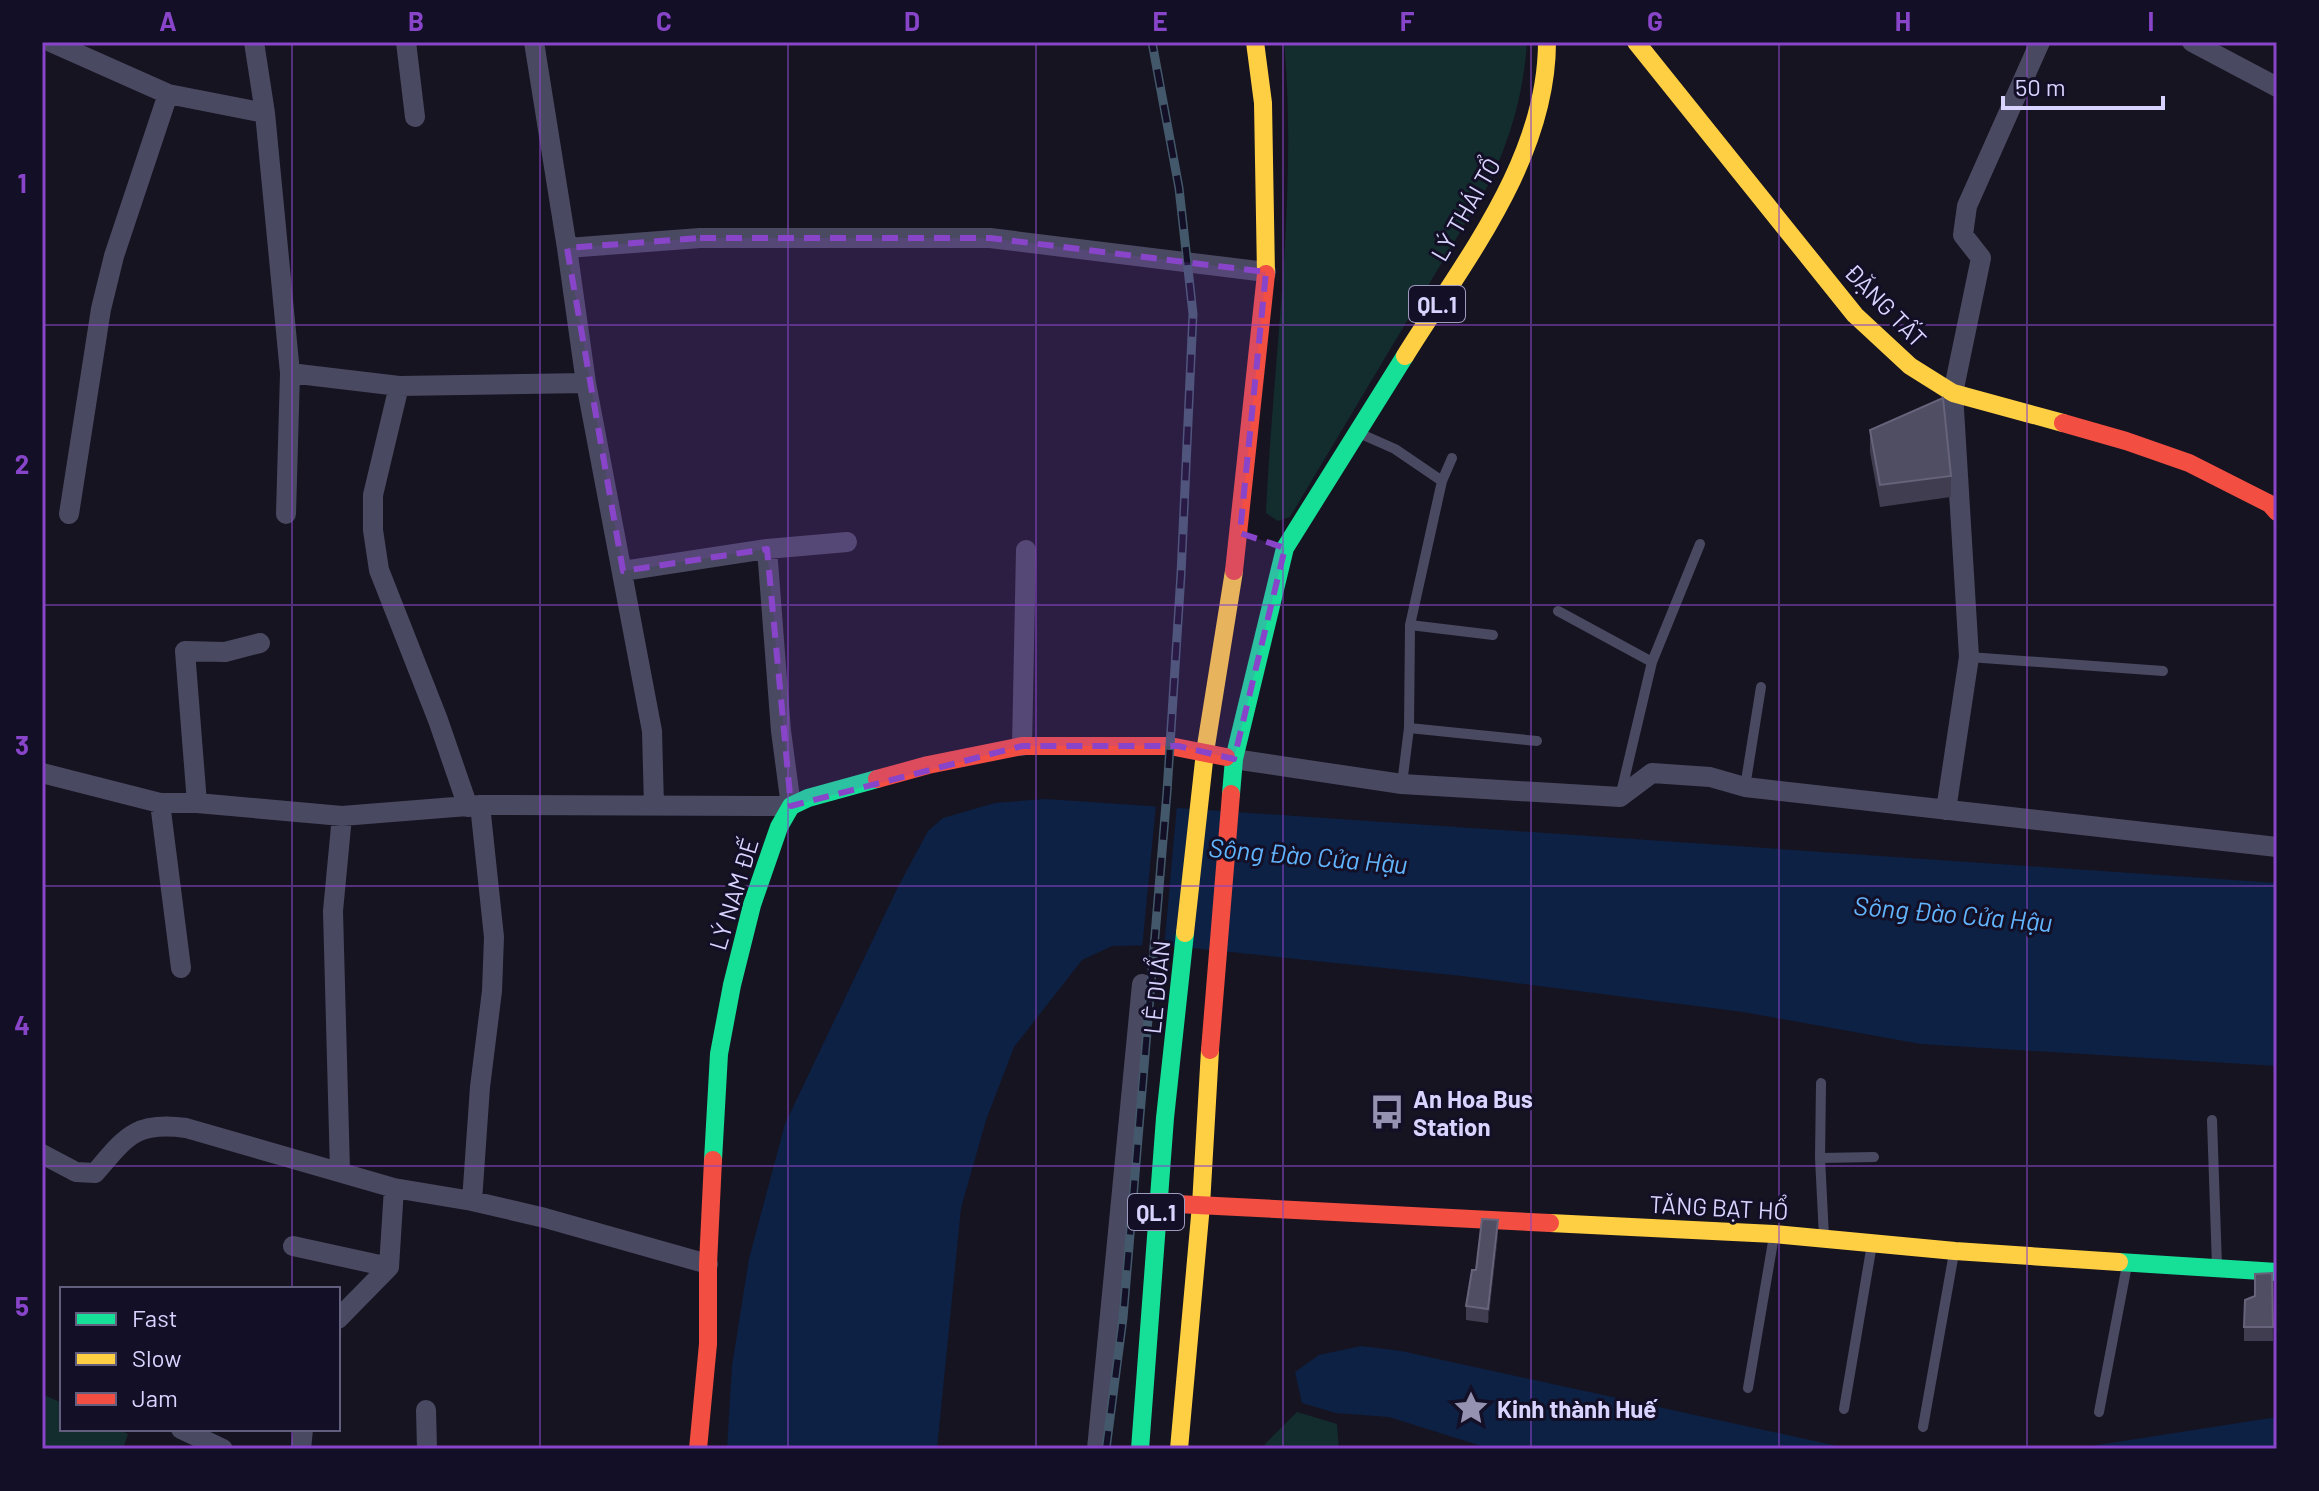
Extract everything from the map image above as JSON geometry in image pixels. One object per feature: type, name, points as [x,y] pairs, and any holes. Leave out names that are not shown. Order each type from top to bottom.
[{"type":"main road","name":"QL.1","points":[[1179,1449],[1201,1205],[1233,767],[1262,541],[1266,272],[1263,103],[1255,42]]},
{"type":"main road","name":"LÝ THÁI TỔ","points":[[1262,541],[1358,433],[1507,192],[1530,140],[1544,93],[1547,42]]},
{"type":"main road","name":"ĐẶNG TẤT","points":[[1636,42],[1855,315],[1910,366],[1953,393],[2126,441],[2189,463],[2275,503]]},
{"type":"main road","name":"LÊ DUẨN","points":[[1140,1449],[1157,1203],[1205,758],[1262,541]]},
{"type":"main road","points":[[791,806],[808,798],[928,765],[1022,746],[1170,746],[1233,767]]},
{"type":"main road","name":"LÝ NAM ĐẾ","points":[[698,1449],[708,1344],[708,1264],[719,1054],[752,905],[779,827],[791,806]]},
{"type":"main road","name":"TĂNG BẠT HỔ","points":[[1157,1203],[1774,1234],[1955,1251],[2277,1272]]},
{"type":"street","points":[[51,42],[168,94],[265,113]]},
{"type":"street","points":[[254,42],[265,113],[290,373],[286,514]]},
{"type":"street","points":[[406,42],[415,117]]},
{"type":"street","points":[[534,42],[586,383],[652,731],[654,806]]},
{"type":"street","points":[[1946,810],[1969,657],[1953,393],[1981,258],[1963,235],[1967,206],[2040,42]]},
{"type":"street","points":[[2192,42],[2277,87]]},
{"type":"street","points":[[69,514],[101,309],[114,256],[168,94]]},
{"type":"street","points":[[567,248],[700,238],[990,238],[1266,272]]},
{"type":"street","points":[[290,373],[399,386],[586,383]]},
{"type":"street","points":[[399,386],[373,495],[373,530],[379,570],[474,806],[494,937],[492,991],[480,1087],[472,1201]]},
{"type":"street","points":[[623,571],[767,549],[847,542]]},
{"type":"street","points":[[42,773],[160,803],[197,803],[342,816],[474,806],[791,806],[781,731],[767,549]]},
{"type":"street","points":[[1022,746],[1026,550]]},
{"type":"street","points":[[197,803],[185,651],[225,652],[260,643]]},
{"type":"street","points":[[1233,767],[1402,784],[1620,797],[1652,773],[1710,777],[1745,787],[2277,847]]},
{"type":"street","points":[[160,803],[181,968]]},
{"type":"street","points":[[340,1171],[333,911],[342,816]]},
{"type":"street","points":[[1097,1449],[1142,984]]},
{"type":"street","points":[[42,1154],[76,1172],[95,1173],[130,1134],[147,1127],[166,1125],[186,1128],[394,1188],[472,1201],[545,1218],[708,1264]]},
{"type":"street","points":[[340,1317],[389,1267],[394,1188]]},
{"type":"street","points":[[293,1246],[389,1267]]},
{"type":"street","points":[[426,1410],[427,1449]]},
{"type":"street","points":[[185,1431],[223,1449]]},
{"type":"lane","points":[[1358,433],[1395,449],[1442,481]]},
{"type":"lane","points":[[1402,784],[1409,728],[1410,625],[1442,481],[1452,458]]},
{"type":"lane","points":[[1620,797],[1652,662],[1700,544]]},
{"type":"lane","points":[[1558,611],[1652,662]]},
{"type":"lane","points":[[1410,625],[1493,635]]},
{"type":"lane","points":[[1969,657],[2163,671]]},
{"type":"lane","points":[[1745,787],[1761,687]]},
{"type":"lane","points":[[1409,728],[1537,741]]},
{"type":"lane","points":[[1821,1083],[1820,1158],[1824,1238]]},
{"type":"lane","points":[[2212,1120],[2217,1269]]},
{"type":"lane","points":[[1820,1158],[1874,1157]]},
{"type":"lane","points":[[1748,1388],[1774,1234]]},
{"type":"lane","points":[[1844,1409],[1872,1242]]},
{"type":"lane","points":[[1923,1427],[1955,1251]]},
{"type":"lane","points":[[2099,1412],[2127,1263]]},
{"type":"highlighted area","points":[[700,238],[990,238],[1266,272],[1240,533],[1285,548],[1234,759],[1178,746],[1022,746],[791,806],[767,549],[623,571],[567,248]]},
{"type":"green space","points":[[1284,42],[1527,42],[1515,114],[1490,182],[1290,517],[1278,521],[1266,513],[1286,218],[1288,101]]},
{"type":"green space","points":[[42,1394],[60,1402],[60,1431],[122,1431],[128,1434],[123,1449],[42,1449]]},
{"type":"green space","points":[[1297,1412],[1337,1424],[1339,1449],[1264,1449],[1265,1444]]},
{"type":"water","name":"Sông Đào Cửa Hậu","points":[[1046,799],[2277,883],[2277,1066],[1921,1044],[1743,1012],[1462,976],[1162,945],[1112,946],[1082,960],[1014,1047],[986,1120],[961,1208],[937,1449],[727,1449],[732,1366],[749,1259],[785,1124],[898,887],[928,831],[943,818],[995,803]]},
{"type":"water","name":"Kinh thành Huế","points":[[1361,1346],[1401,1351],[1851,1449],[1491,1449],[1389,1417],[1336,1413],[1302,1403],[1295,1372],[1319,1355]]},
{"type":"water","points":[[2277,1417],[2277,1449],[2072,1449]]},
{"type":"pier","points":[[1156,804],[1177,805],[1164,949],[1142,949]]},
{"type":"building","points":[[1943,398],[1951,476],[1880,485],[1870,430]]},
{"type":"building","points":[[1482,1219],[1498,1220],[1488,1309],[1466,1306],[1472,1270],[1476,1270]]},
{"type":"building","points":[[2272,1273],[2273,1327],[2244,1327],[2245,1300],[2255,1296],[2255,1274]]},
{"type":"railway","points":[[1106,1449],[1123,1318],[1167,792],[1193,314],[1179,188],[1152,42]]},
{"type":"traffic: fast","points":[[1231,794],[1234,759],[1285,548],[1405,356]]},
{"type":"traffic: fast","points":[[713,1160],[719,1054],[732,985],[752,905],[779,827],[791,806],[808,798],[877,779]]},
{"type":"traffic: fast","points":[[1140,1449],[1165,1118],[1185,933]]},
{"type":"traffic: fast","points":[[2119,1262],[2277,1272]]},
{"type":"traffic: slow","points":[[1255,42],[1263,103],[1266,274]]},
{"type":"traffic: slow","points":[[1405,356],[1476,246],[1518,168],[1533,127],[1543,85],[1547,42]]},
{"type":"traffic: slow","points":[[1636,42],[1855,315],[1910,366],[1953,393],[2063,423]]},
{"type":"traffic: slow","points":[[1185,933],[1205,752],[1234,571]]},
{"type":"traffic: slow","points":[[1179,1449],[1201,1205],[1210,1050]]},
{"type":"traffic: slow","points":[[1550,1223],[1774,1234],[2119,1262]]},
{"type":"traffic: jam","points":[[1234,571],[1266,274]]},
{"type":"traffic: jam","points":[[2063,423],[2189,463],[2270,504],[2277,512]]},
{"type":"traffic: jam","points":[[877,779],[1022,746],[1170,746],[1226,757]]},
{"type":"traffic: jam","points":[[1210,1050],[1231,794]]},
{"type":"traffic: jam","points":[[698,1449],[708,1344],[713,1160]]},
{"type":"traffic: jam","points":[[1157,1203],[1550,1223]]},
{"type":"place","name":"An Hoa Bus Station","points":[[1387,1112]]},
{"type":"place","name":"Kinh thành Huế","points":[[1471,1408]]}]
